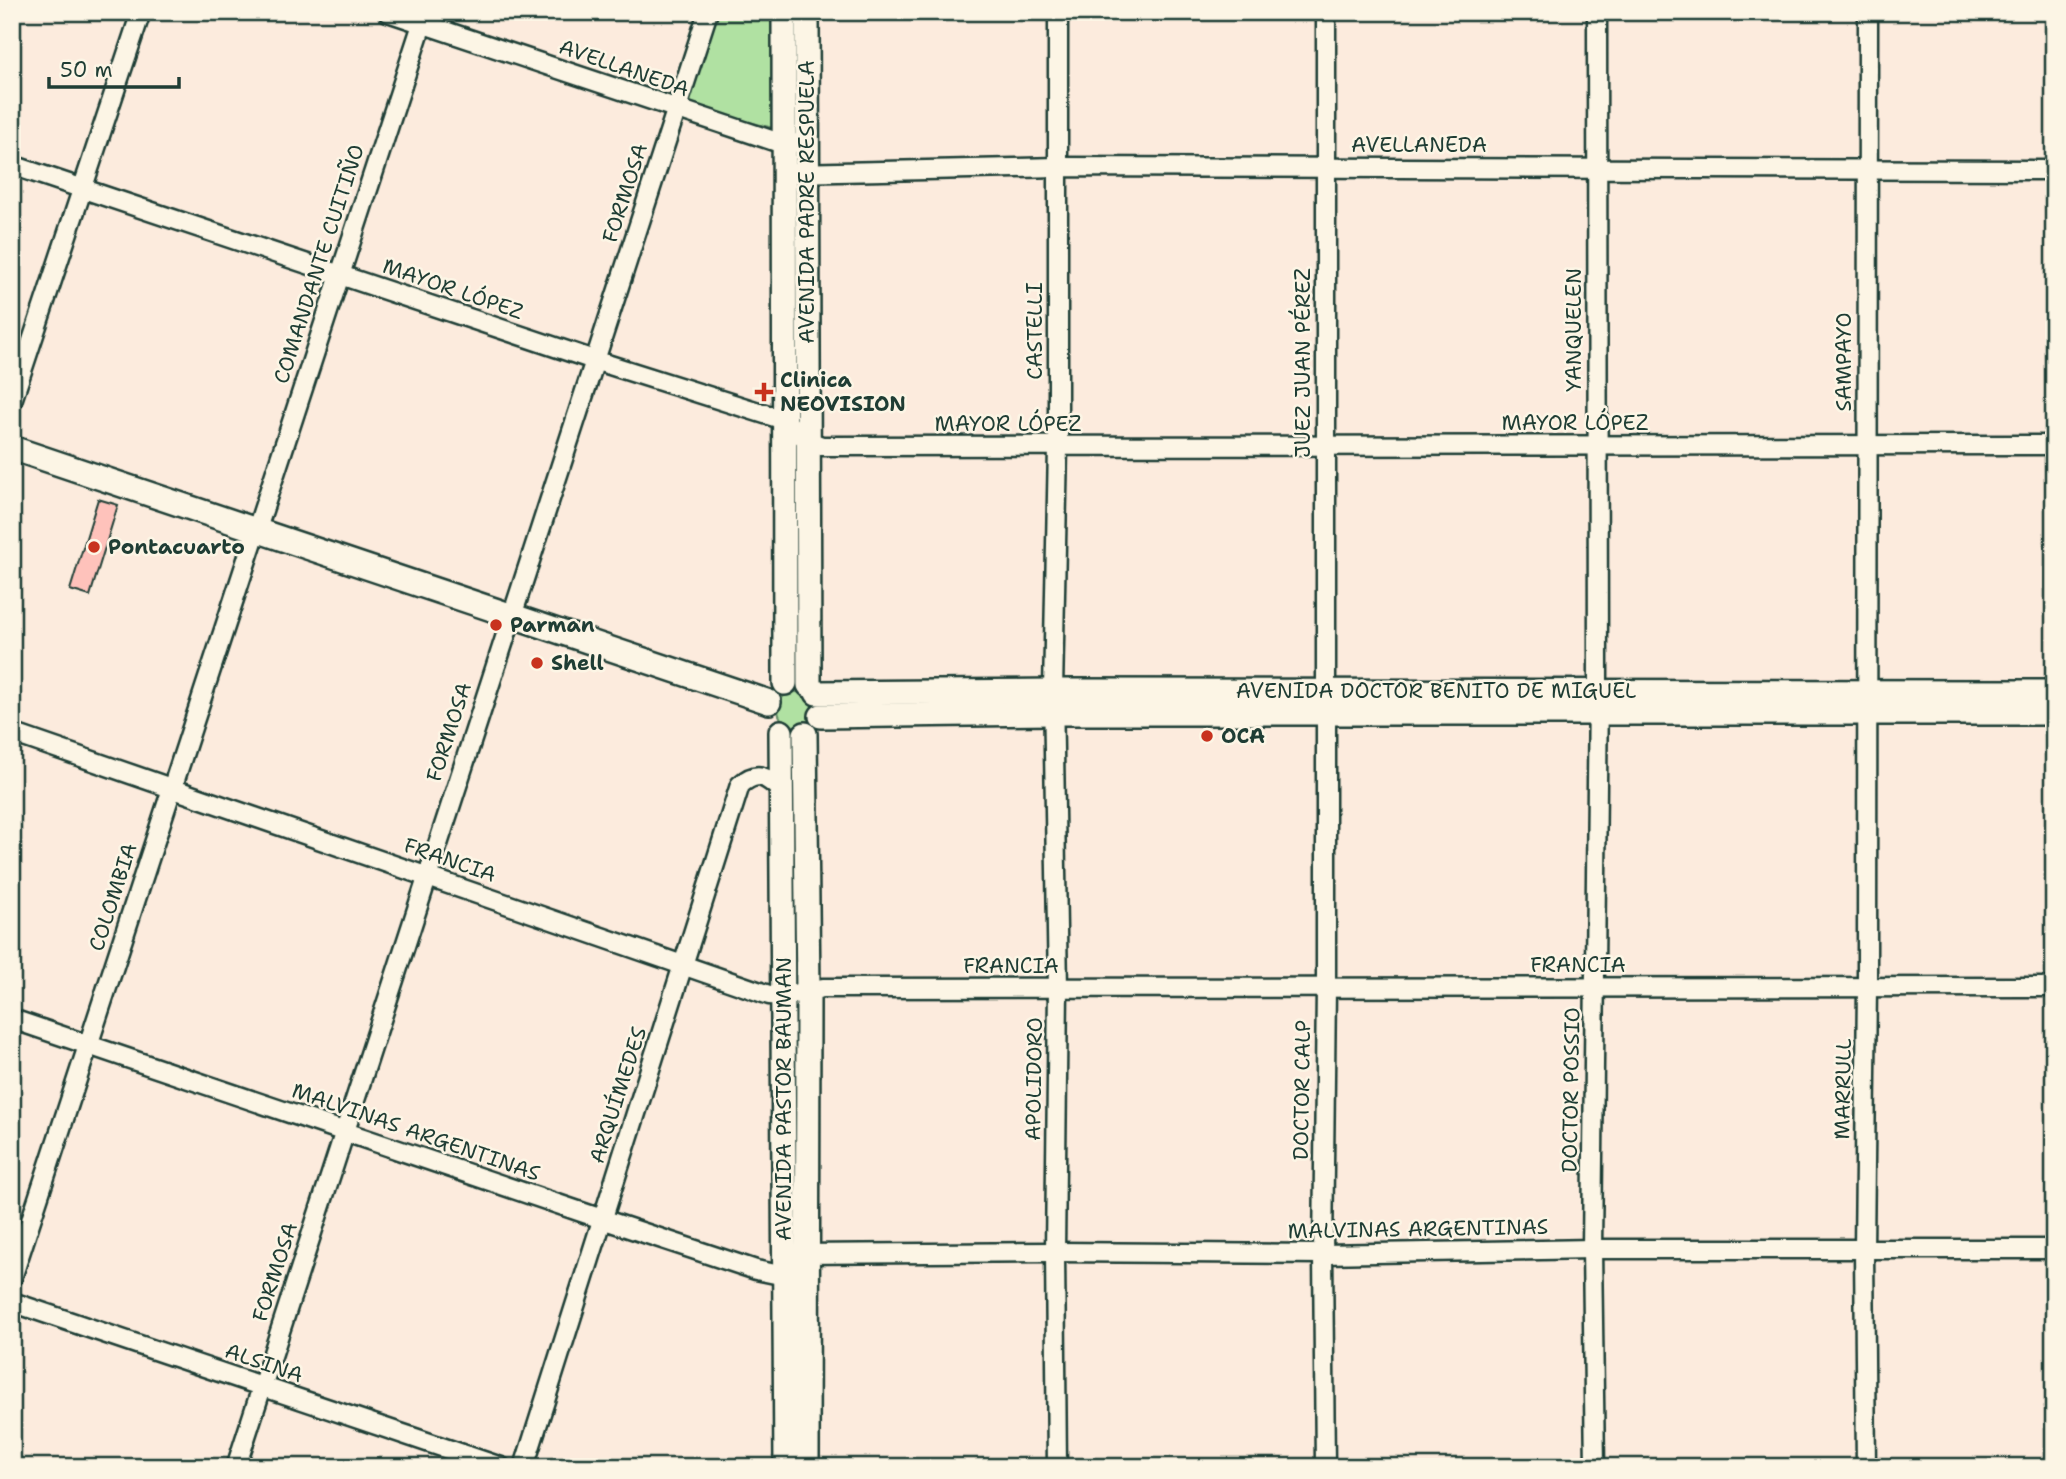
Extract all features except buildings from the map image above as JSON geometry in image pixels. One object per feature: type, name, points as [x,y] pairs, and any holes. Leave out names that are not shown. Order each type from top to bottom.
[{"type":"main road","name":"AVENIDA PADRE RESPUELA","points":[[784,12],[785,683]]},
{"type":"main road","name":"AVENIDA PADRE RESPUELA","points":[[807,12],[808,441],[816,698]]},
{"type":"main road","points":[[12,448],[769,702]]},
{"type":"main road","points":[[802,682],[816,698],[817,726],[806,734],[790,735],[781,732],[770,719],[769,702],[778,688],[785,683],[802,682]]},
{"type":"main road","name":"AVENIDA DOCTOR BENITO DE MIGUEL","points":[[1326,703],[1598,691],[1866,701],[2054,713]]},
{"type":"main road","name":"AVENIDA DOCTOR BENITO DE MIGUEL","points":[[816,698],[1326,703],[1597,714],[2054,692]]},
{"type":"main road","name":"AVENIDA PASTOR BAUMAN","points":[[781,732],[786,1467]]},
{"type":"main road","name":"AVENIDA PASTOR BAUMAN","points":[[806,734],[807,1467]]},
{"type":"street","points":[[12,401],[141,12]]},
{"type":"street","name":"AVELLANEDA","points":[[388,12],[424,18],[676,109],[783,144],[807,142]]},
{"type":"street","name":"FORMOSA","points":[[236,1467],[708,12]]},
{"type":"street","name":"CASTELLI","points":[[1054,702],[1058,447],[1058,12]]},
{"type":"street","name":"JUEZ JUAN PÉREZ","points":[[1326,12],[1326,703]]},
{"type":"street","name":"YANQUELEN","points":[[1597,12],[1598,691]]},
{"type":"street","name":"SAMPAYO","points":[[1866,701],[1867,12]]},
{"type":"street","name":"COMANDANTE CUITIÑO","points":[[256,530],[424,18]]},
{"type":"street","name":"MAYOR LÓPEZ","points":[[12,165],[594,360],[784,420],[808,441],[822,446],[2054,445]]},
{"type":"street","name":"AVELLANEDA","points":[[784,174],[1058,167],[2054,170]]},
{"type":"street","name":"COLOMBIA","points":[[12,1278],[256,530]]},
{"type":"street","name":"DOCTOR POSSIO","points":[[1595,1467],[1592,1249],[1598,691]]},
{"type":"street","name":"MARRULL","points":[[1866,701],[1866,1467]]},
{"type":"street","name":"APOLIDORO","points":[[1054,702],[1058,989],[1055,1252],[1057,1467]]},
{"type":"street","name":"DOCTOR CALP","points":[[1325,1467],[1323,1254],[1326,703]]},
{"type":"street","name":"FRANCIA","points":[[12,733],[769,995],[784,996],[823,988],[2054,987]]},
{"type":"street","name":"ARQUÍMEDES","points":[[524,1467],[740,785],[748,778],[759,775],[768,778],[782,791]]},
{"type":"street","name":"MALVINAS ARGENTINAS","points":[[12,1018],[602,1219],[756,1270],[785,1276],[808,1265],[1055,1252],[1323,1254],[1592,1249],[2054,1249]]},
{"type":"street","name":"MALVINAS ARGENTINAS","points":[[784,1252],[808,1265]]},
{"type":"street","name":"ALSINA","points":[[12,1302],[500,1467]]},
{"type":"green space","points":[[718,12],[774,12],[773,128],[687,106]]},
{"type":"green space","points":[[795,692],[807,697],[812,709],[807,721],[795,726],[783,721],[778,709],[783,697]]},
{"type":"place","name":"Clinica NEOVISION","points":[[764,392]]},
{"type":"place","name":"Pontacuarto","points":[[94,547]]},
{"type":"place","name":"Parman","points":[[496,625]]},
{"type":"place","name":"Shell","points":[[537,663]]},
{"type":"place","name":"OCA","points":[[1207,736]]}]
